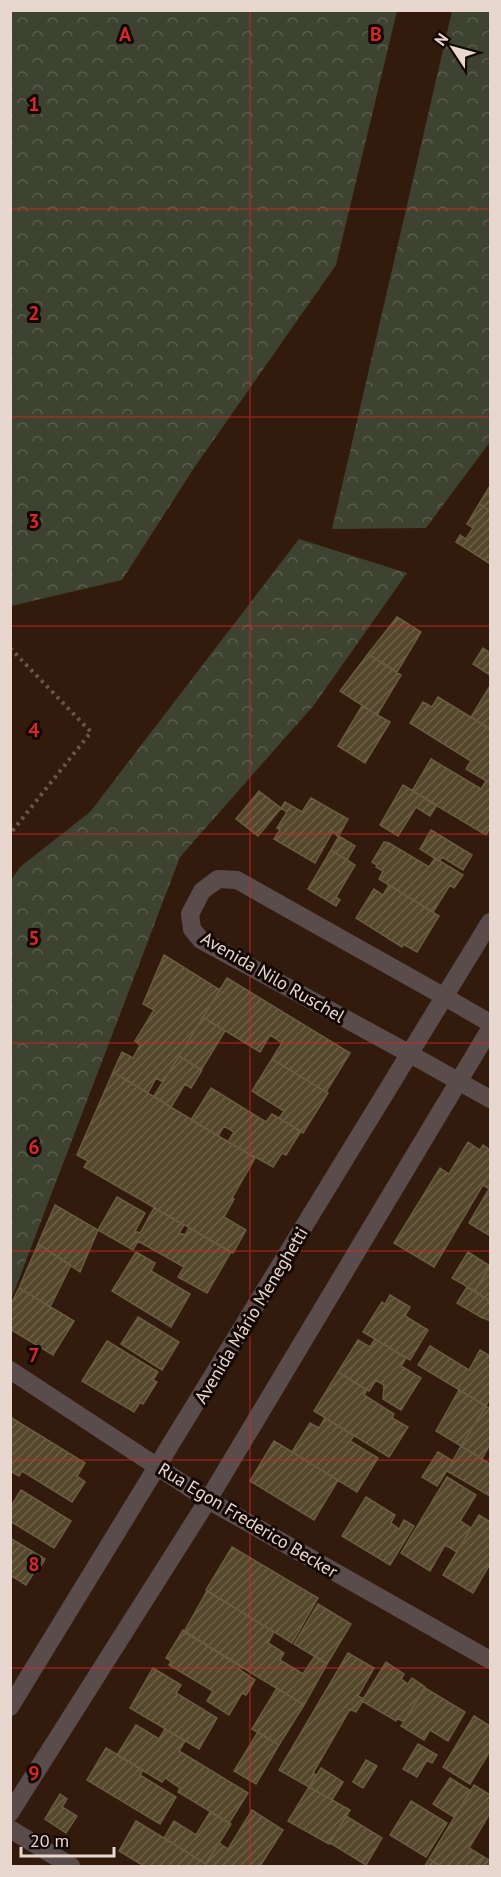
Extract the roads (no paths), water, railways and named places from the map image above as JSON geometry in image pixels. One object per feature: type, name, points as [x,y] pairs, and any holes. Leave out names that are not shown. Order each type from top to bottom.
[{"type":"street","name":"Avenida Nilo Ruschel","points":[[490,1023],[237,880],[218,879],[202,891],[190,914],[192,929],[201,940],[490,1099]]},
{"type":"street","name":"Avenida Mário Meneghetti","points":[[10,1707],[490,922]]},
{"type":"street","points":[[10,1813],[208,1500],[490,1029]]},
{"type":"street","name":"Rua Egon Frederico Becker","points":[[10,1370],[208,1500],[490,1660]]},
{"type":"street","points":[[10,1829],[71,1866]]}]
